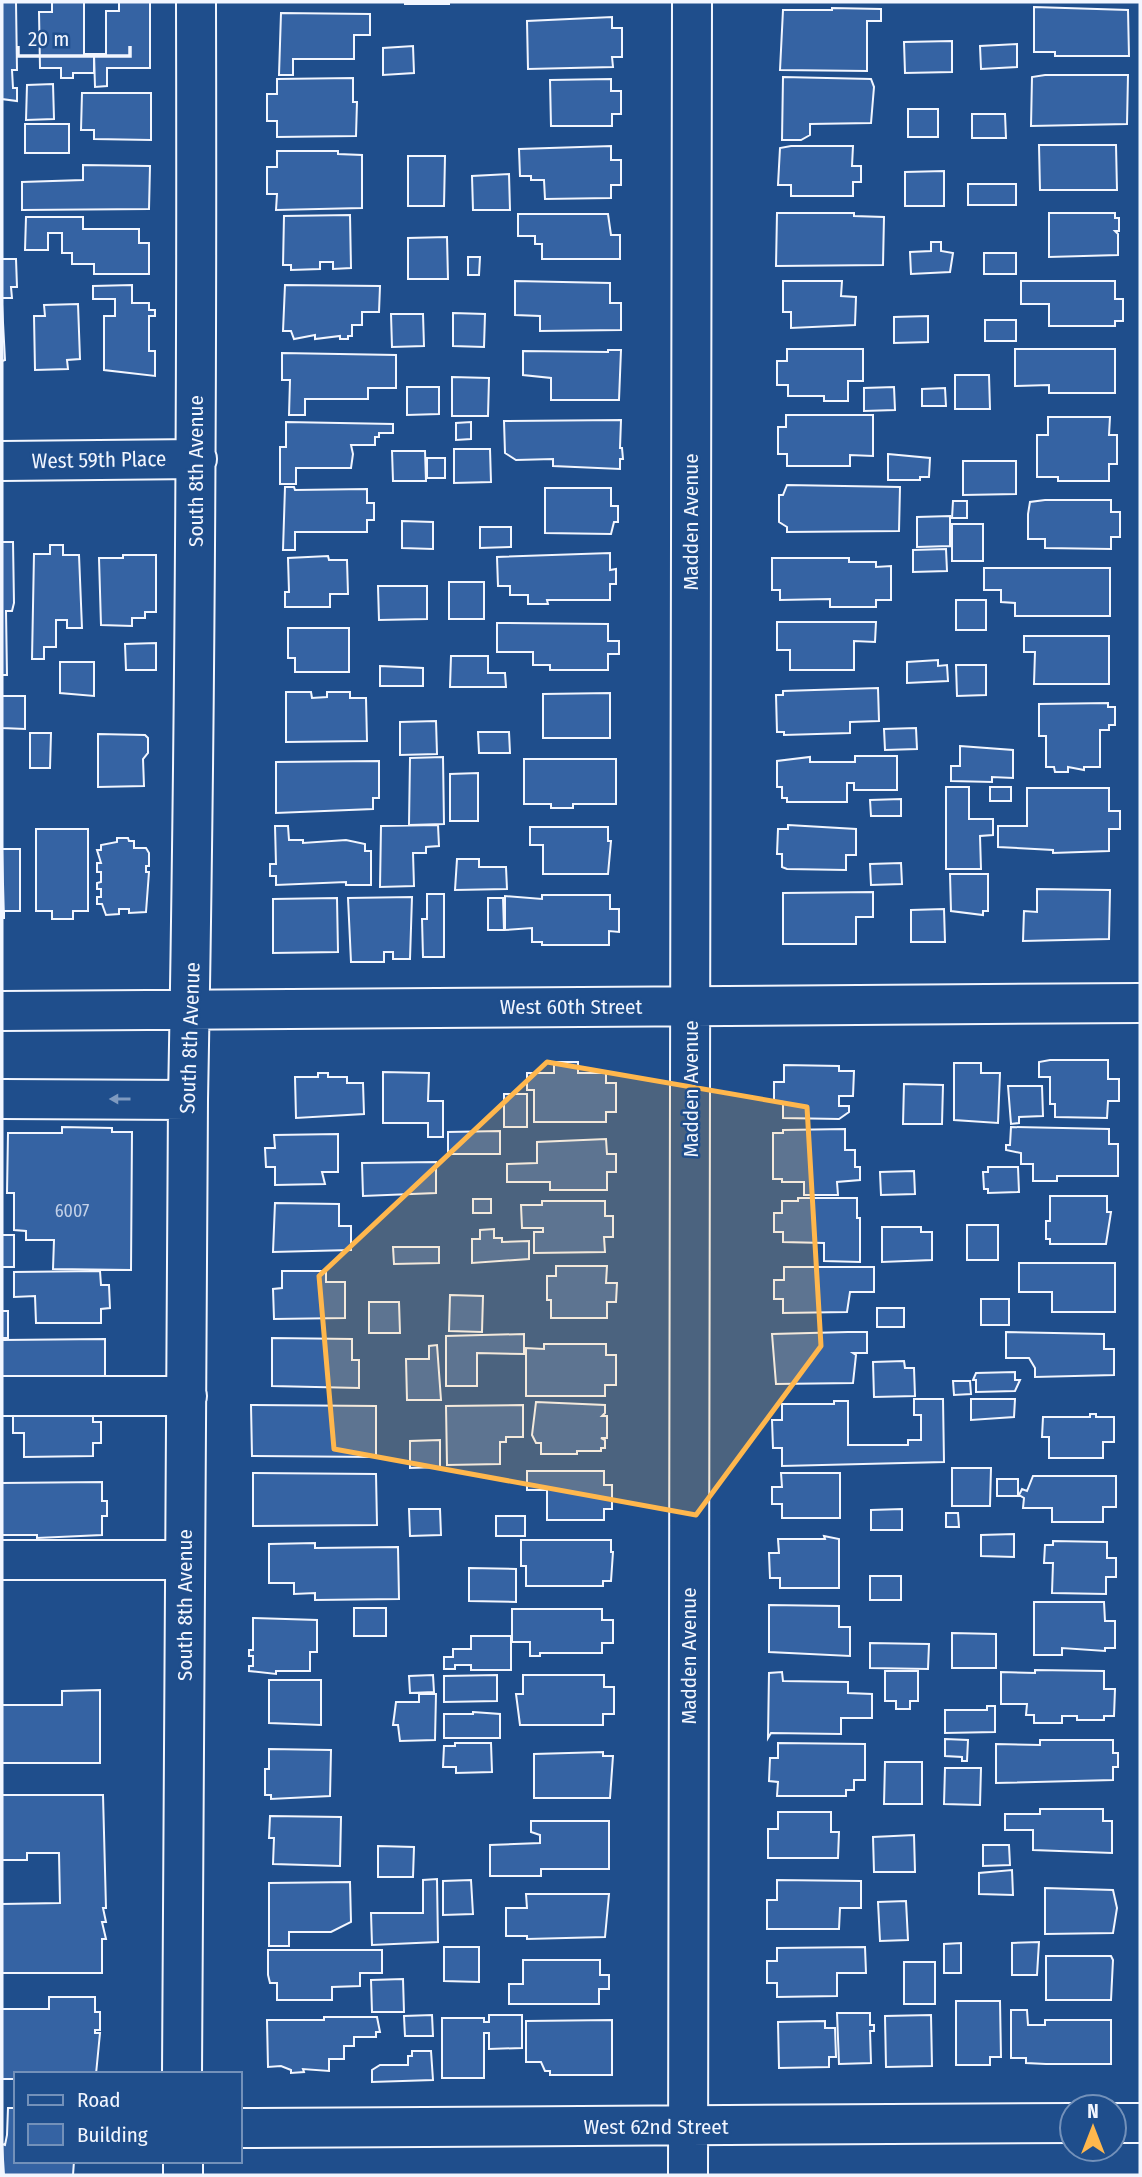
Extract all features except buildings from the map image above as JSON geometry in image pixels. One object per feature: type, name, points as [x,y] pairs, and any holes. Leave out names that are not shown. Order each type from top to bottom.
[{"type":"street","name":"South 8th Avenue","points":[[183,2072],[188,1100],[197,459],[196,2]]},
{"type":"street","name":"Madden Avenue","points":[[688,2175],[692,2]]},
{"type":"street","name":"West 59th Place","points":[[2,461],[197,459]]},
{"type":"street","name":"West 60th Street","points":[[2,1011],[1140,1003]]},
{"type":"street","points":[[2,1099],[188,1100]]},
{"type":"street","points":[[2,1396],[187,1396]]},
{"type":"street","points":[[2,1560],[185,1560]]},
{"type":"street","name":"West 62nd Street","points":[[242,2128],[1058,2123]]},
{"type":"highlighted area","points":[[547,1062],[807,1107],[821,1346],[696,1515],[334,1449],[319,1276]]}]
